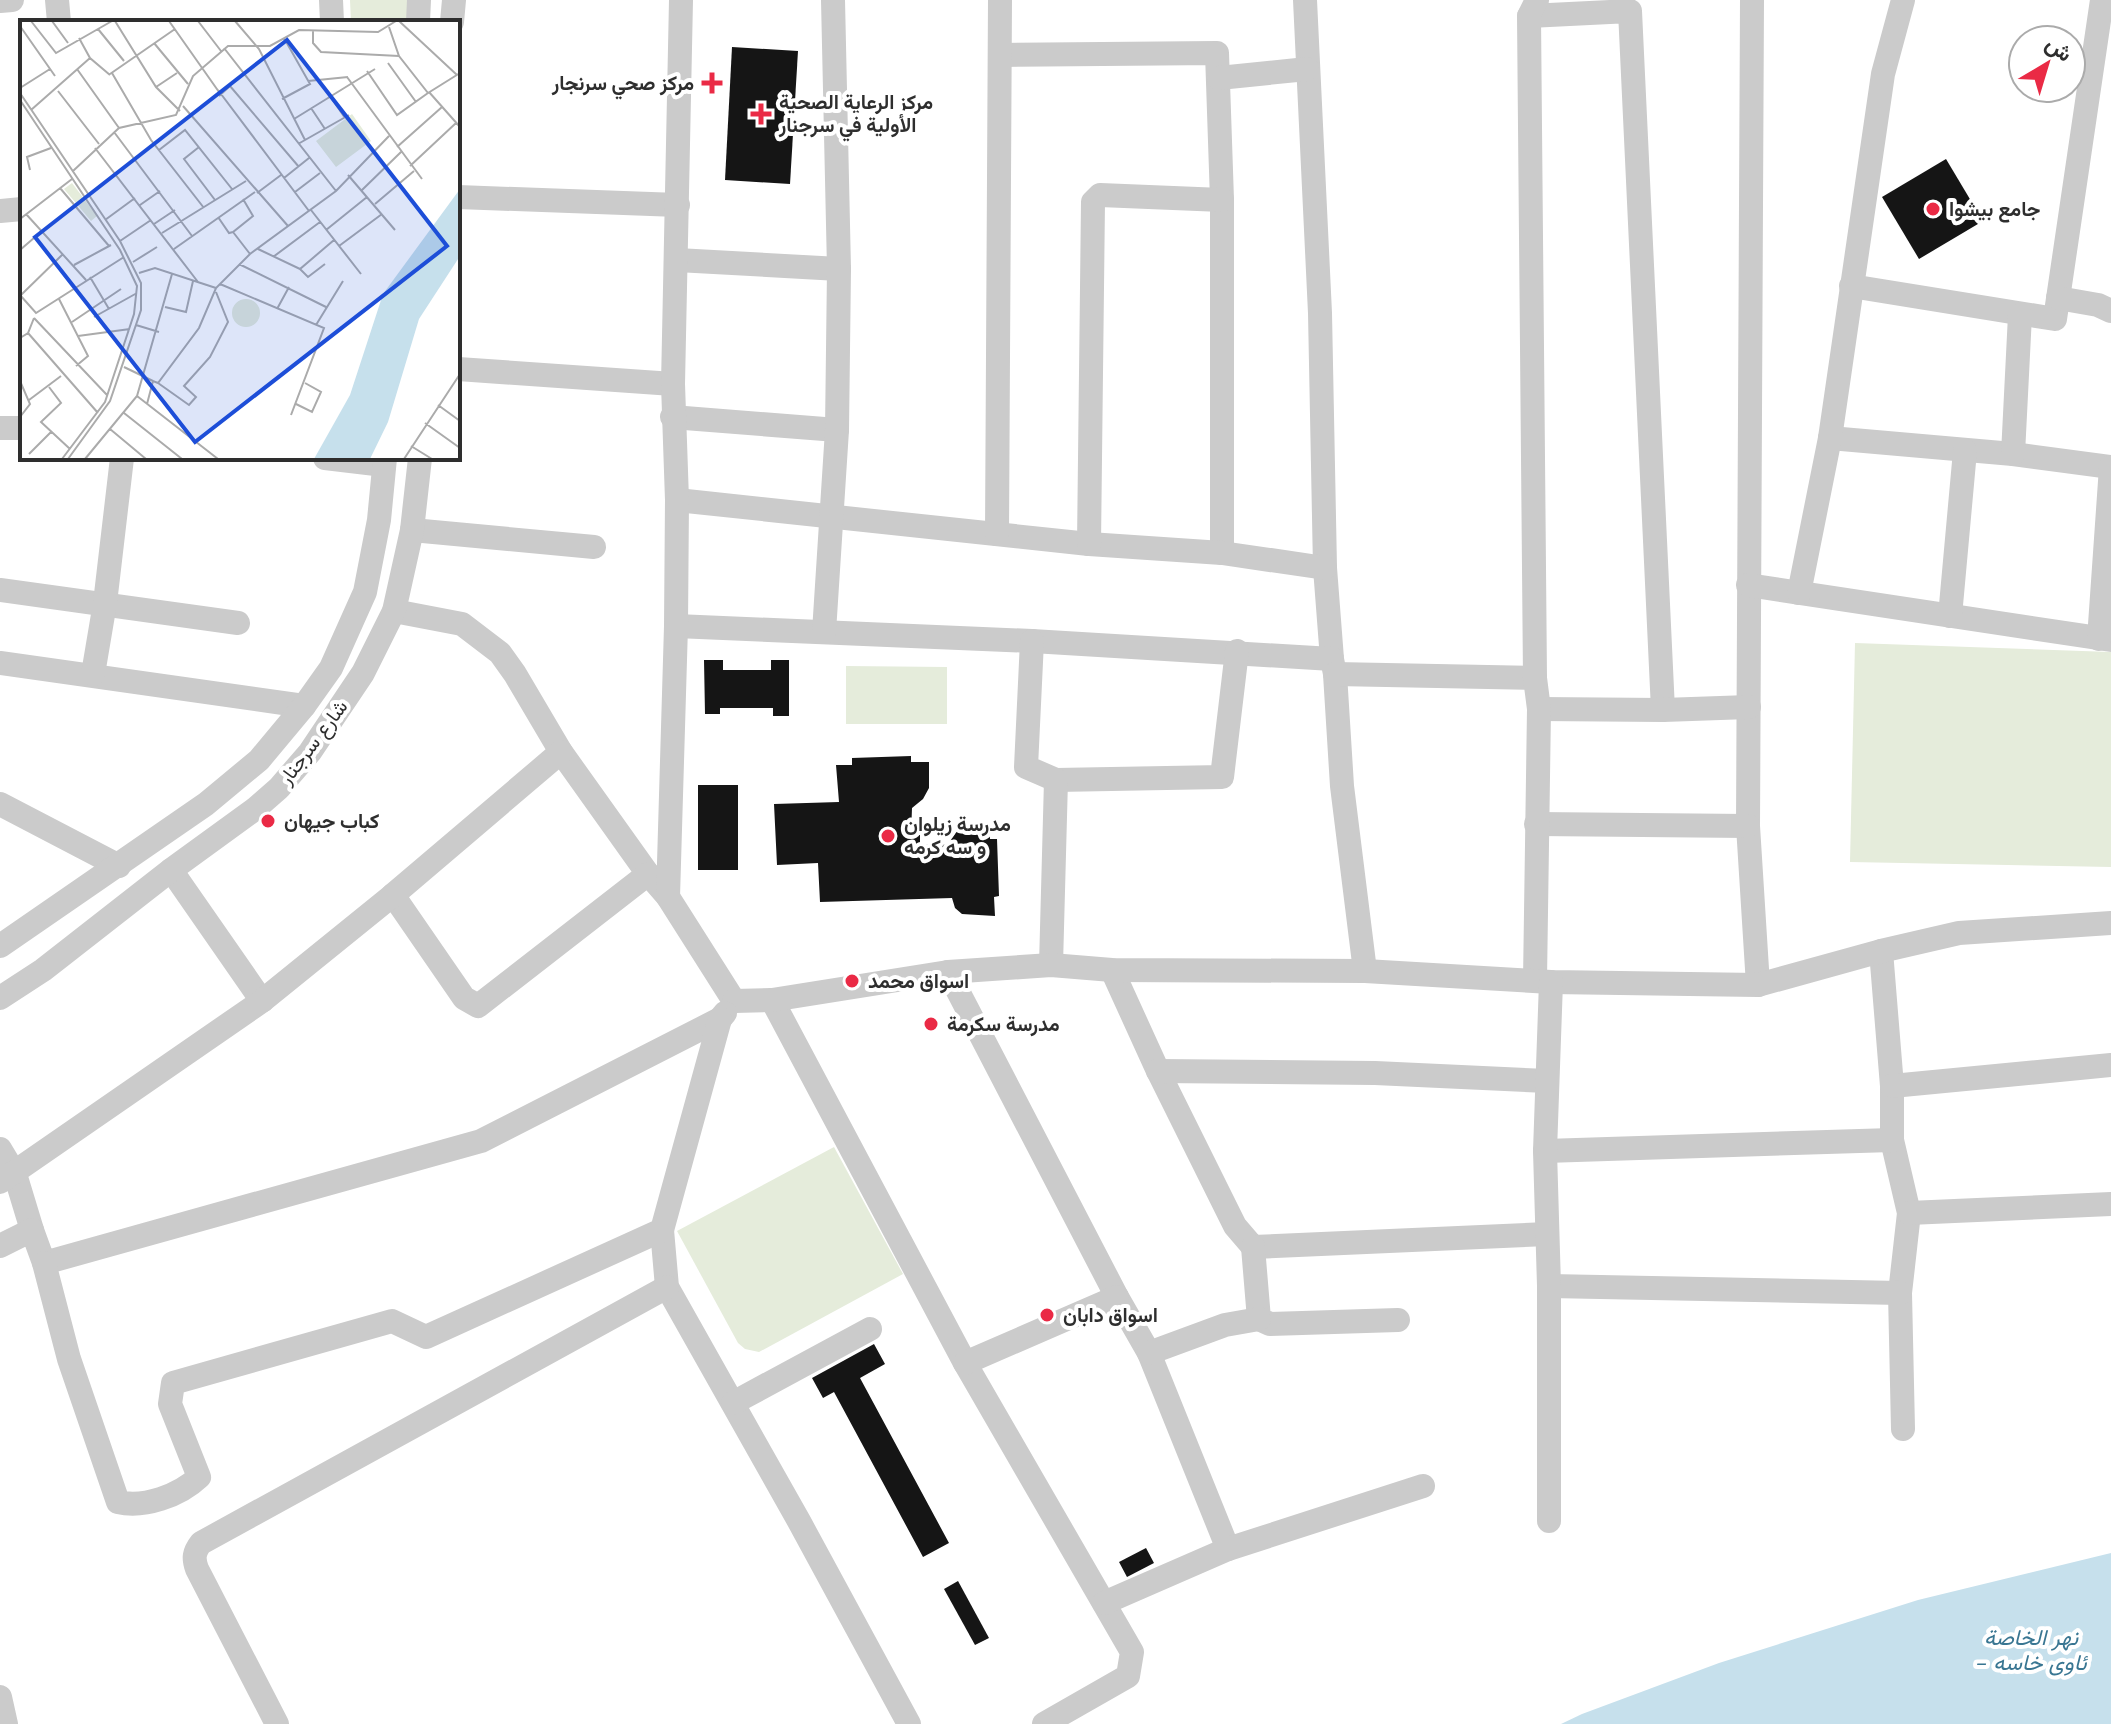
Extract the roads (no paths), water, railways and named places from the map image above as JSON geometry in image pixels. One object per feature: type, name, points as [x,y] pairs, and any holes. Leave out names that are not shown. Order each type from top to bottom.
[{"type":"street","points":[[0,1],[12,0]]},
{"type":"street","points":[[57,0],[59,20]]},
{"type":"street","points":[[331,0],[332,20]]},
{"type":"street","points":[[418,20],[419,0]]},
{"type":"street","points":[[452,20],[454,0]]},
{"type":"street","points":[[668,897],[676,626],[677,500],[672,417],[681,0]]},
{"type":"street","points":[[821,0],[833,0],[839,269],[834,518],[824,632]]},
{"type":"street","points":[[997,534],[1000,0]]},
{"type":"street","points":[[1305,0],[1320,313],[1325,568],[1342,786],[1365,971]]},
{"type":"street","points":[[1752,0],[1748,826],[1758,985]]},
{"type":"street","points":[[1799,593],[1830,438],[1883,74],[1903,0]]},
{"type":"street","points":[[1851,286],[2055,319],[2102,0]]},
{"type":"street","points":[[1549,1521],[1547,1081],[1536,824],[1539,709],[1535,678],[1541,8],[1630,11],[1663,710]]},
{"type":"street","points":[[1001,55],[1217,53],[1222,200],[1222,553]]},
{"type":"street","points":[[1219,78],[1307,69]]},
{"type":"street","points":[[1089,544],[1093,202],[1100,195],[1222,200]]},
{"type":"street","points":[[460,197],[678,205]]},
{"type":"street","points":[[0,211],[20,209]]},
{"type":"street","points":[[677,260],[839,269]]},
{"type":"street","points":[[2058,298],[2098,305],[2111,311]]},
{"type":"street","points":[[2013,454],[2020,315]]},
{"type":"street","points":[[460,369],[673,384]]},
{"type":"street","points":[[672,417],[837,430]]},
{"type":"street","points":[[1748,585],[2105,639],[2111,467],[2013,454],[1830,438]]},
{"type":"street","points":[[1950,616],[1965,451]]},
{"type":"street","points":[[93,674],[105,603],[122,460]]},
{"type":"street","name":"شارع سرجنار","points":[[0,998],[43,970],[255,809],[310,752],[363,673],[394,611],[412,530],[420,460]]},
{"type":"street","name":"شارع سرجنار","points":[[0,946],[206,804],[259,760],[304,706],[331,668],[365,592],[379,520],[384,461]]},
{"type":"street","points":[[677,500],[1089,544],[1222,553],[1325,568]]},
{"type":"street","points":[[412,530],[594,547]]},
{"type":"street","points":[[0,590],[238,623]]},
{"type":"street","points":[[394,611],[462,624],[500,653],[561,752],[648,874],[668,897],[727,1010],[662,1230],[667,1287],[909,1724]]},
{"type":"street","points":[[676,626],[1237,651],[1334,667],[1535,678]]},
{"type":"street","points":[[1032,641],[1026,767],[1056,780],[1222,777],[1237,651]]},
{"type":"street","points":[[0,663],[304,706]]},
{"type":"street","points":[[1539,709],[1749,707]]},
{"type":"street","points":[[7,1178],[262,1001],[561,752]]},
{"type":"street","points":[[1051,965],[1056,780]]},
{"type":"street","points":[[0,804],[119,866]]},
{"type":"street","points":[[1536,824],[1748,826]]},
{"type":"street","points":[[171,870],[262,1001]]},
{"type":"street","points":[[393,895],[464,998],[478,1006],[648,874]]},
{"type":"street","points":[[44,1263],[481,1141],[727,1010],[772,1000],[948,972],[1051,965],[1112,970],[1365,971],[1543,981],[1758,985],[1959,933],[2111,923]]},
{"type":"street","points":[[1881,951],[1892,1086],[1892,1140],[1909,1213],[1900,1293],[1903,1429]]},
{"type":"street","points":[[1112,970],[1235,1226],[1253,1247],[1259,1319]]},
{"type":"street","points":[[948,972],[1149,1353],[1228,1549]]},
{"type":"street","points":[[772,1000],[965,1363],[1132,1652],[1128,1676],[1044,1724]]},
{"type":"street","points":[[1892,1086],[2111,1065]]},
{"type":"street","points":[[1158,1071],[1375,1073],[1547,1081]]},
{"type":"street","points":[[1545,1151],[1892,1140]]},
{"type":"street","points":[[0,1149],[7,1178],[44,1263],[69,1359],[118,1502],[136,1506],[187,1489],[199,1477],[170,1404],[173,1383],[392,1321],[426,1337],[662,1230]]},
{"type":"street","points":[[1909,1213],[2111,1204]]},
{"type":"street","points":[[0,1246],[32,1230]]},
{"type":"street","points":[[1253,1247],[1547,1234]]},
{"type":"street","points":[[1549,1286],[1900,1293]]},
{"type":"street","points":[[277,1724],[197,1569],[195,1551],[201,1543],[667,1287]]},
{"type":"street","points":[[965,1363],[1117,1297]]},
{"type":"street","points":[[1149,1353],[1225,1325],[1259,1319],[1270,1324],[1398,1320]]},
{"type":"street","points":[[733,1403],[870,1329]]},
{"type":"street","points":[[1104,1603],[1228,1549],[1423,1486]]},
{"type":"street","points":[[0,1697],[6,1724]]},
{"type":"water","name":"نهر الخاصة - ئاوی خاسە","points":[[2111,1553],[2111,1724],[1561,1724],[1719,1663],[1918,1600]]},
{"type":"place","name":"مركز صحي سرنجار","points":[[712,83]]},
{"type":"place","name":"مركز الرعاية الصحية الأولية في سرجنار","points":[[761,114]]},
{"type":"place","name":"جامع بيشوا","points":[[1933,209]]},
{"type":"place","name":"كباب جيهان","points":[[268,821]]},
{"type":"place","name":"مدرسة زيلوان و سه كرمه","points":[[888,836]]},
{"type":"place","name":"اسواق محمد","points":[[852,981]]},
{"type":"place","name":"مدرسة سكرمة","points":[[931,1024]]},
{"type":"place","name":"اسواق دابان","points":[[1047,1315]]}]
